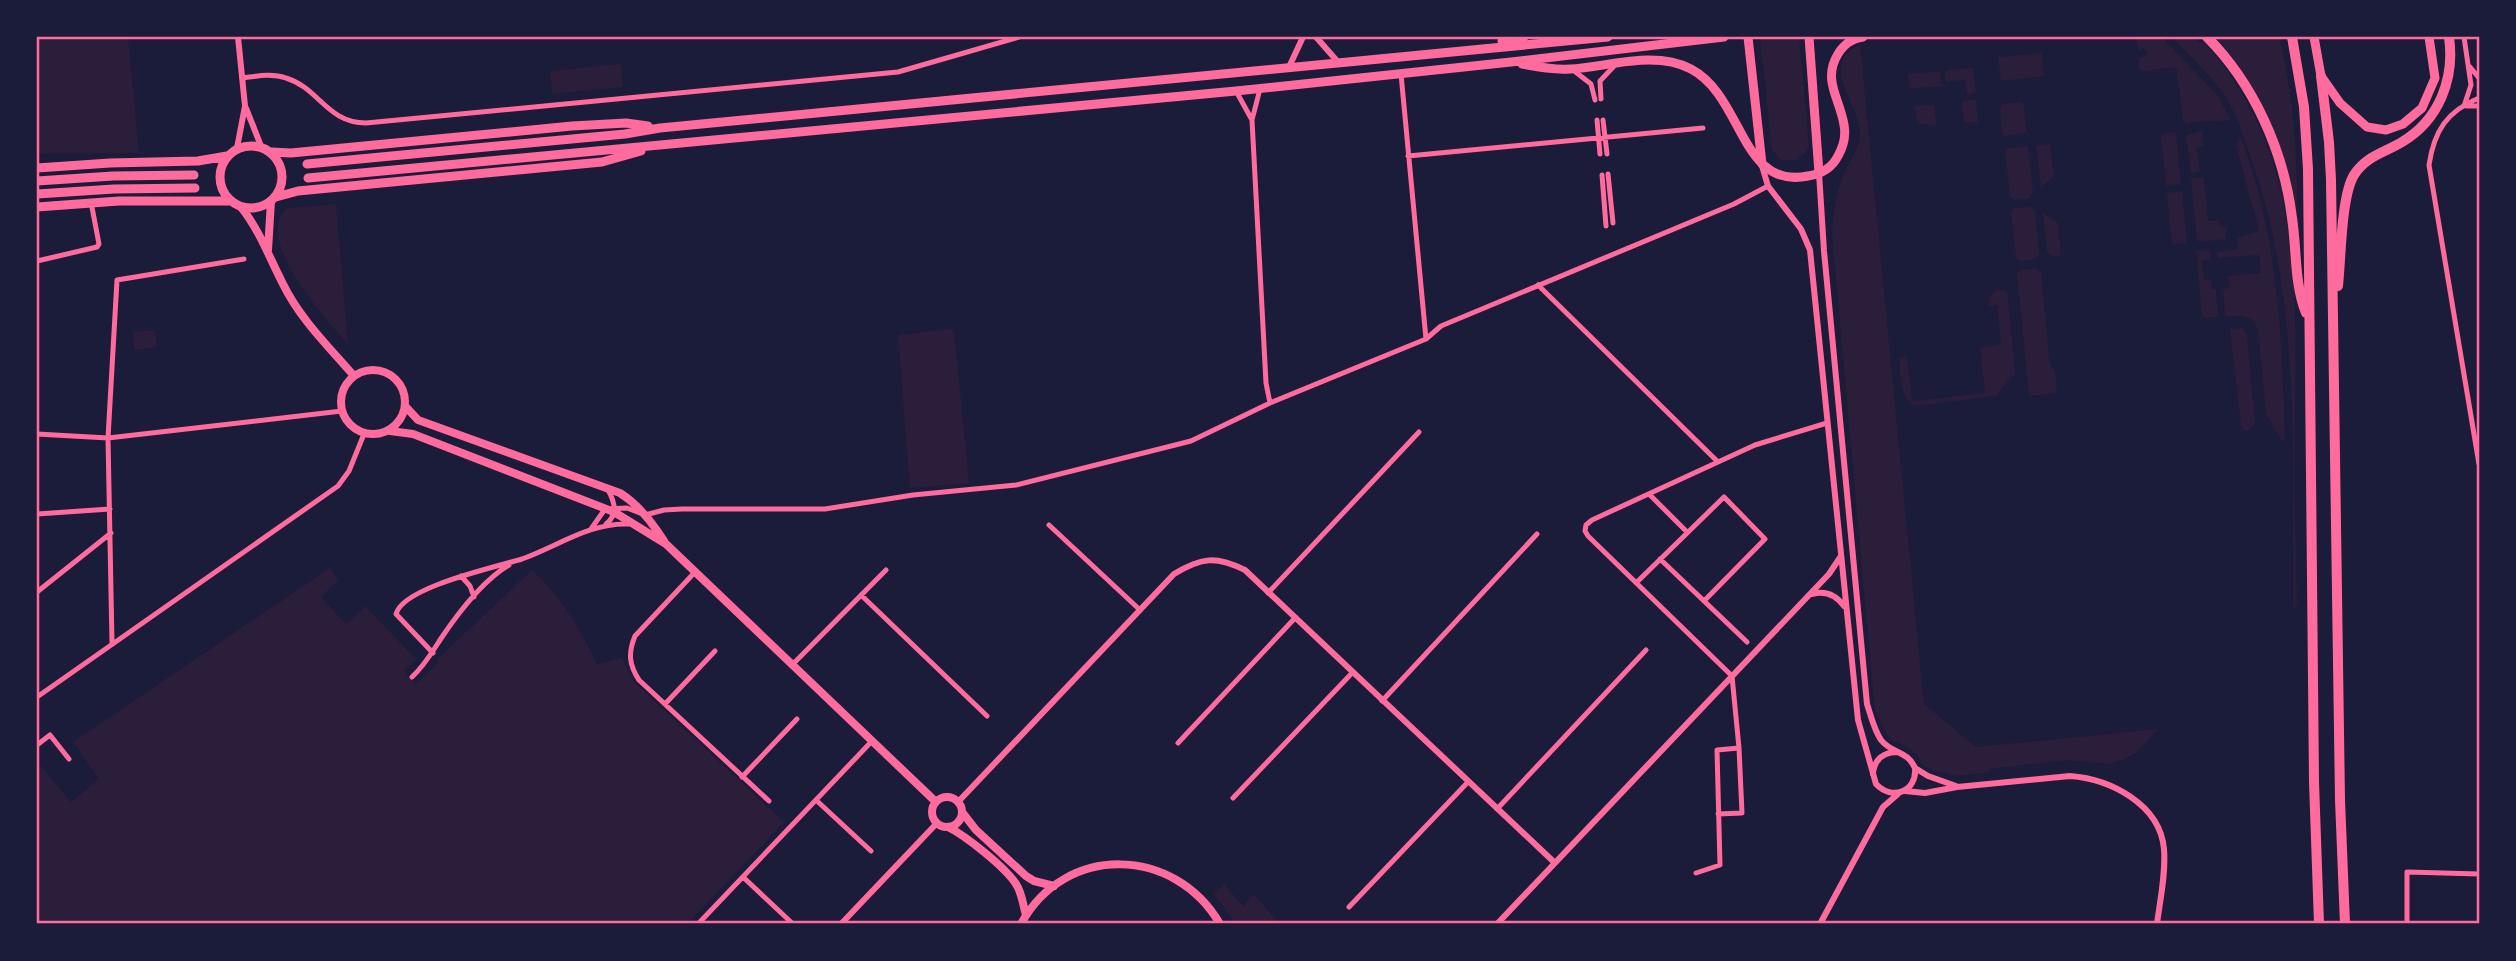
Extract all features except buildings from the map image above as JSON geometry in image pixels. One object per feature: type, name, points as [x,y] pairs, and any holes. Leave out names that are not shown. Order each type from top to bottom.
[{"type":"highway","points":[[1466,49],[1524,37]]},
{"type":"highway","points":[[307,164],[1608,37]]},
{"type":"highway","points":[[308,178],[1236,91],[1724,37]]},
{"type":"highway","points":[[1748,37],[1762,166]]},
{"type":"highway","points":[[1809,37],[1819,173]]},
{"type":"highway","points":[[1511,62],[1549,69],[1570,69],[1653,60],[1691,69],[1714,87],[1762,166],[1777,176],[1796,178],[1819,173],[1837,158],[1844,138],[1844,122],[1830,76],[1832,63],[1841,48],[1852,39],[1863,37]]},
{"type":"highway","points":[[2207,37],[2242,79],[2265,122],[2276,151],[2292,217],[2300,295],[2309,323]]},
{"type":"highway","points":[[2292,37],[2303,93],[2307,140],[2314,768],[2319,924]]},
{"type":"highway","points":[[2314,37],[2329,142],[2340,800],[2345,924]]},
{"type":"highway","points":[[2321,75],[2340,103],[2367,127],[2386,130],[2403,124],[2422,108],[2435,78],[2429,37]]},
{"type":"highway","points":[[2334,325],[2347,200],[2352,178],[2360,166],[2374,155],[2403,142],[2423,127],[2439,104],[2449,79],[2449,37]]},
{"type":"highway","points":[[272,152],[312,152],[572,126],[625,123],[660,128]]},
{"type":"highway","points":[[274,199],[282,186],[283,174],[280,162],[272,152],[261,146],[249,145],[237,148],[227,156],[221,167],[223,191],[230,201],[241,207],[262,206],[298,191],[602,162],[659,146]]},
{"type":"highway","points":[[37,168],[198,162],[227,156]]},
{"type":"highway","points":[[37,181],[194,175]]},
{"type":"highway","points":[[37,194],[195,188]]},
{"type":"highway","points":[[37,207],[91,202],[230,201]]},
{"type":"main road","points":[[268,250],[274,199]]},
{"type":"main road","points":[[241,207],[254,223],[283,286],[303,317],[354,376]]},
{"type":"main road","points":[[378,370],[390,374],[400,383],[405,394],[406,407],[402,419],[390,430],[381,434],[364,434],[347,422],[342,411],[341,398],[345,385],[354,376],[378,370]]},
{"type":"main road","points":[[406,407],[418,420],[627,498],[645,515],[666,544]]},
{"type":"main road","points":[[390,430],[413,434],[611,509],[666,544],[936,802]]},
{"type":"main road","points":[[1026,915],[1019,891],[1012,879],[968,839],[937,823],[933,811],[936,802],[952,798],[958,802],[976,830],[1026,876],[1054,886]]},
{"type":"main road","points":[[948,827],[957,824],[962,812]]},
{"type":"main road","points":[[1021,924],[1039,899],[1072,875],[1097,866],[1124,864],[1151,868],[1176,878],[1207,905],[1220,924]]},
{"type":"street","points":[[238,37],[245,106],[261,146]]},
{"type":"street","points":[[242,78],[270,75],[287,78],[304,87],[339,117],[366,123],[898,72],[1019,37]]},
{"type":"street","points":[[1289,67],[1303,37]]},
{"type":"street","points":[[1317,37],[1338,62]]},
{"type":"street","points":[[2464,37],[2471,85],[2464,106]]},
{"type":"street","points":[[1570,69],[1587,79],[1598,99],[1601,81],[1616,64]]},
{"type":"street","points":[[2469,67],[2479,78]]},
{"type":"street","points":[[1401,74],[1426,339]]},
{"type":"street","points":[[1261,88],[1252,120],[1266,383],[1270,402]]},
{"type":"street","points":[[1236,91],[1252,120]]},
{"type":"street","points":[[2479,98],[2449,116],[2433,141],[2429,165],[2479,464]]},
{"type":"street","points":[[237,148],[245,106]]},
{"type":"street","points":[[2464,106],[2479,106]]},
{"type":"street","points":[[1600,120],[1603,154]]},
{"type":"street","points":[[1408,156],[1703,128]]},
{"type":"street","points":[[1762,166],[1768,186],[1801,229],[1810,250],[1858,720],[1874,776],[1882,790],[1925,793],[1957,787],[2070,776],[2097,779],[2130,796],[2149,815],[2162,836],[2163,872],[2157,924]]},
{"type":"street","points":[[1819,173],[1867,704],[1881,740],[1906,755],[1915,768],[1957,787]]},
{"type":"street","points":[[1606,226],[1605,175],[1613,223]]},
{"type":"street","points":[[591,529],[611,509],[627,508],[645,515],[682,509],[825,509],[914,495],[1016,485],[1191,441],[1270,402],[1426,339],[1441,326],[1734,204],[1768,186]]},
{"type":"street","points":[[37,261],[97,247],[99,244],[91,202]]},
{"type":"street","points":[[1615,244],[1616,252]]},
{"type":"street","points":[[1608,247],[1609,255]]},
{"type":"street","points":[[112,643],[108,438],[117,280],[244,259]]},
{"type":"street","points":[[1538,285],[1718,462]]},
{"type":"street","points":[[37,433],[108,438],[342,411]]},
{"type":"street","points":[[1718,814],[1742,813],[1732,676],[1585,531],[1586,525],[1755,445],[1827,423]]},
{"type":"street","points":[[1268,593],[1419,432]]},
{"type":"street","points":[[37,697],[338,486],[349,471],[364,434]]},
{"type":"street","points":[[603,526],[609,522],[611,509],[607,489]]},
{"type":"street","points":[[1650,495],[1687,532]]},
{"type":"street","points":[[1637,582],[1724,497],[1765,539],[1704,601]]},
{"type":"street","points":[[37,514],[110,509]]},
{"type":"street","points":[[433,653],[398,619],[396,612],[413,597],[461,576],[518,560],[591,529],[625,523],[636,525]]},
{"type":"street","points":[[1049,525],[1140,610]]},
{"type":"street","points":[[37,592],[111,533]]},
{"type":"street","points":[[1382,701],[1537,534]]},
{"type":"street","points":[[1497,924],[1829,574],[1841,556]]},
{"type":"street","points":[[1660,559],[1747,642]]},
{"type":"street","points":[[412,677],[474,597],[495,575],[518,560]]},
{"type":"street","points":[[958,802],[1174,574],[1193,563],[1226,561],[1245,570],[1555,863]]},
{"type":"street","points":[[793,664],[886,570]]},
{"type":"street","points":[[696,571],[635,636],[630,649],[632,670],[639,680],[769,801]]},
{"type":"street","points":[[461,576],[470,586],[474,597]]},
{"type":"street","points":[[1810,594],[1832,594],[1846,608]]},
{"type":"street","points":[[861,595],[987,716]]},
{"type":"street","points":[[1178,743],[1295,618]]},
{"type":"street","points":[[1497,809],[1646,650]]},
{"type":"street","points":[[666,704],[715,651]]},
{"type":"street","points":[[1233,798],[1352,673]]},
{"type":"street","points":[[742,777],[797,719]]},
{"type":"street","points":[[37,745],[50,735],[69,759]]},
{"type":"street","points":[[698,924],[873,741]]},
{"type":"street","points":[[1696,873],[1720,865],[1717,750],[1739,748]]},
{"type":"street","points":[[1874,776],[1873,769],[1880,758],[1891,752],[1898,752]]},
{"type":"street","points":[[1820,924],[1883,807],[1915,778],[1915,768]]},
{"type":"street","points":[[1349,907],[1468,782]]},
{"type":"street","points":[[816,800],[871,851]]},
{"type":"street","points":[[841,924],[937,823]]},
{"type":"street","points":[[2407,924],[2407,872],[2479,874]]},
{"type":"street","points":[[743,877],[793,924]]},
{"type":"shaded area","points":[[37,37],[128,37],[139,153],[37,154]]},
{"type":"shaded area","points":[[1760,37],[1799,37],[1809,145],[1807,151],[1797,160],[1781,160],[1772,150]]},
{"type":"shaded area","points":[[2135,37],[2162,37],[2218,96],[2231,120],[2187,123],[2183,120],[2177,70],[2174,67],[2142,71],[2139,68],[2139,58],[2146,56],[2147,52],[2144,48],[2139,50]]},
{"type":"shaded area","points":[[2172,37],[2193,37],[2199,43],[2203,41],[2236,84],[2260,129],[2277,175],[2293,273],[2295,324],[2297,604],[2293,611],[2291,385],[2280,272],[2269,217],[2253,164],[2230,104],[2213,80]]},
{"type":"shaded area","points":[[2215,37],[2279,37],[2292,110],[2298,234],[2278,154],[2261,105],[2249,81]]},
{"type":"shaded area","points":[[1860,44],[1924,704],[1976,747],[2158,729],[2136,753],[2123,760],[2108,764],[2066,760],[1989,769],[1989,772],[1957,776],[1924,766],[1908,747],[1890,739],[1875,711],[1832,234],[1839,187],[1860,135],[1841,74],[1842,63],[1847,53]]},
{"type":"shaded area","points":[[2040,53],[2044,76],[2001,81],[1998,57]]},
{"type":"shaded area","points":[[621,64],[623,87],[552,94],[550,71]]},
{"type":"shaded area","points":[[1973,67],[1976,93],[1967,94],[1965,80],[1946,82],[1945,71]]},
{"type":"shaded area","points":[[1940,71],[1942,86],[1909,89],[1908,74]]},
{"type":"shaded area","points":[[1976,99],[1978,122],[1964,123],[1962,101]]},
{"type":"shaded area","points":[[2021,102],[2024,105],[2027,133],[2003,136],[2000,110],[2002,104]]},
{"type":"shaded area","points":[[1934,105],[1937,126],[1917,123],[1915,106]]},
{"type":"shaded area","points":[[2202,131],[2204,146],[2196,148],[2200,171],[2191,173],[2186,135]]},
{"type":"shaded area","points":[[2176,132],[2181,184],[2166,186],[2161,134]]},
{"type":"shaded area","points":[[2239,136],[2255,179],[2271,252],[2280,327],[2285,440],[2281,440],[2266,414],[2256,325],[2242,316],[2227,317],[2225,314],[2223,289],[2229,288],[2228,276],[2261,273],[2259,255],[2218,258],[2217,252],[2238,249],[2237,238],[2259,231],[2236,145]]},
{"type":"shaded area","points":[[2050,144],[2054,177],[2041,187],[2036,145]]},
{"type":"shaded area","points":[[2028,146],[2033,192],[2030,198],[2015,200],[2010,197],[2005,149]]},
{"type":"shaded area","points":[[2191,178],[2204,178],[2208,221],[2219,220],[2220,227],[2226,227],[2226,239],[2200,242],[2197,240]]},
{"type":"shaded area","points":[[2182,191],[2187,243],[2172,244],[2167,193]]},
{"type":"shaded area","points":[[336,204],[348,344],[296,279],[285,258],[279,238],[279,221],[288,208]]},
{"type":"shaded area","points":[[2030,207],[2035,211],[2039,255],[2034,259],[2020,261],[2016,258],[2011,213],[2015,208]]},
{"type":"shaded area","points":[[2043,213],[2058,223],[2061,255],[2053,257],[2047,252]]},
{"type":"shaded area","points":[[2210,250],[2211,259],[2202,260],[2204,280],[2211,279],[2212,289],[2216,289],[2218,314],[2216,317],[2205,318],[2202,316],[2196,251]]},
{"type":"shaded area","points":[[2036,268],[2041,272],[2050,365],[2055,370],[2057,393],[2029,396],[2017,274],[2020,270]]},
{"type":"shaded area","points":[[1997,289],[2006,291],[2008,297],[2015,373],[1996,396],[1914,406],[1903,390],[1899,357],[1907,356],[1912,401],[1985,393],[1980,348],[2001,344],[1997,305],[1989,306],[1988,299]]},
{"type":"shaded area","points":[[2242,328],[2247,334],[2255,424],[2248,431],[2243,430],[2241,425],[2230,329]]},
{"type":"shaded area","points":[[954,329],[969,483],[910,488],[898,335]]},
{"type":"shaded area","points":[[155,330],[157,347],[134,350],[133,332]]},
{"type":"shaded area","points":[[330,568],[338,580],[321,597],[346,624],[365,606],[416,659],[404,671],[416,684],[438,663],[436,660],[532,570],[569,614],[597,664],[622,658],[634,682],[784,822],[687,924],[42,924],[37,918],[37,767],[40,765],[71,802],[99,779],[73,742]]},
{"type":"shaded area","points":[[1224,884],[1243,906],[1254,894],[1280,924],[1236,924],[1214,894]]}]
